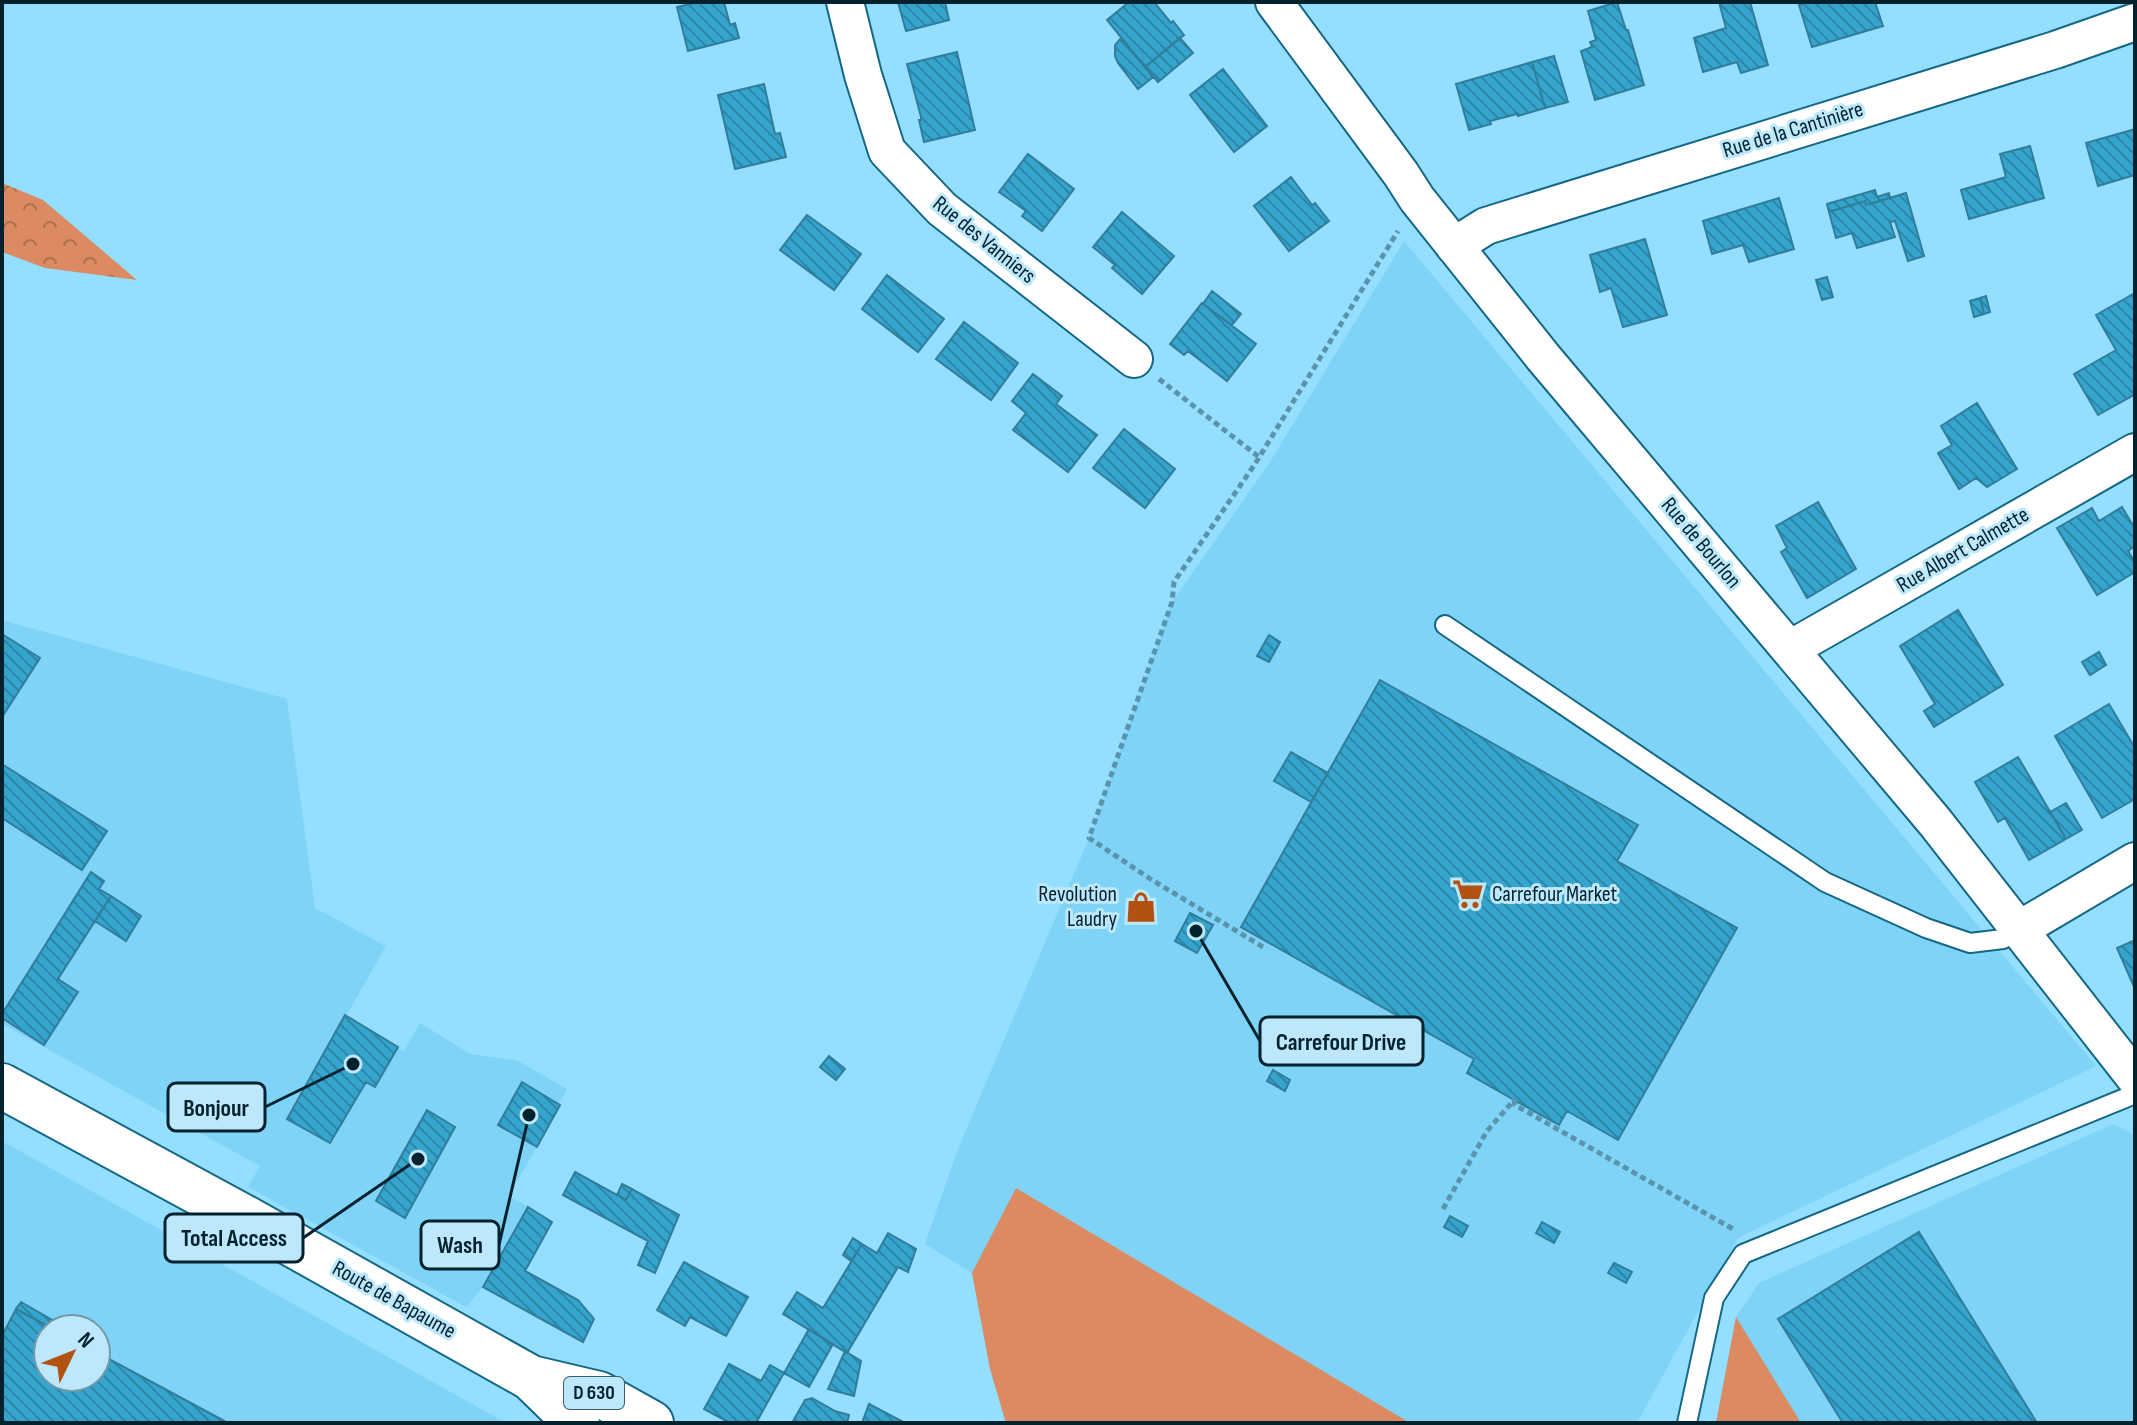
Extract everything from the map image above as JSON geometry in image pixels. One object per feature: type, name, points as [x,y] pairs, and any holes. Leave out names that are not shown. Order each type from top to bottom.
[{"type":"main road","name":"Route de Bapaume","points":[[2,1086],[265,1228],[531,1378]]},
{"type":"main road","name":"D 630","points":[[531,1378],[577,1423]]},
{"type":"main road","name":"D 630","points":[[531,1378],[599,1394],[651,1423]]},
{"type":"street","name":"Rue des Vanniers","points":[[845,2],[863,75],[887,151],[942,209],[1134,359]]},
{"type":"street","name":"Rue de Bourlon","points":[[1274,2],[1454,246],[1543,357],[1935,822],[2135,1078]]},
{"type":"street","name":"Rue de la Cantinière","points":[[1454,246],[1486,226],[2055,50],[2135,22]]},
{"type":"street","name":"Rue Albert Calmette","points":[[1790,649],[2135,452]]},
{"type":"street","points":[[2020,929],[2135,861]]},
{"type":"lane","points":[[1445,625],[1825,882],[1926,928],[1970,943],[2003,939],[2020,929]]},
{"type":"lane","points":[[1687,1423],[1714,1298],[1743,1254],[2135,1094]]},
{"type":"path","points":[[1263,947],[1089,838],[1172,602],[1174,582],[1259,457],[1417,199]]},
{"type":"path","points":[[1134,359],[1259,457]]},
{"type":"path","points":[[1443,1209],[1487,1131],[1514,1100],[1515,1105],[1742,1234]]},
{"type":"shaded area","points":[[1404,241],[2096,1066],[1738,1238],[1637,1423],[1006,1423],[990,1369],[972,1273],[925,1244],[956,1154],[1089,838],[1172,602],[1270,462]]},
{"type":"shaded area","points":[[2,620],[287,699],[315,908],[386,946],[346,1016],[404,1051],[420,1023],[470,1054],[518,1061],[567,1089],[508,1196],[528,1207],[483,1287],[466,1307],[248,1187],[260,1166],[2,1024]]},
{"type":"shaded area","points":[[2113,1124],[2135,1135],[2135,1423],[1716,1423],[1736,1317],[1759,1283]]},
{"type":"shaded area","points":[[2,1141],[506,1423],[2,1423]]},
{"type":"green space","points":[[2,183],[43,200],[137,280],[45,268],[2,252]]},
{"type":"green space","points":[[1016,1188],[1410,1423],[1006,1423],[990,1369],[972,1273]]},
{"type":"green space","points":[[1736,1317],[1801,1423],[1716,1423]]},
{"type":"building","points":[[698,2],[724,2],[730,25],[735,23],[739,38],[688,51],[677,7]]},
{"type":"building","points":[[898,2],[945,2],[949,20],[906,31]]},
{"type":"building","points":[[1129,2],[1154,2],[1184,35],[1145,67],[1107,20]]},
{"type":"building","points":[[1617,2],[1644,85],[1595,100],[1581,51],[1592,47],[1590,42],[1596,40],[1588,11]]},
{"type":"building","points":[[1719,2],[1750,2],[1768,65],[1741,73],[1737,62],[1703,72],[1694,38],[1726,28]]},
{"type":"building","points":[[1811,2],[1875,2],[1883,26],[1812,47],[1799,5]]},
{"type":"building","points":[[1121,38],[1153,77],[1138,89],[1115,56],[1115,45]]},
{"type":"building","points":[[1180,38],[1193,53],[1158,82],[1145,67]]},
{"type":"building","points":[[957,52],[975,130],[924,142],[907,64]]},
{"type":"building","points":[[1554,56],[1568,102],[1545,108],[1532,62]]},
{"type":"building","points":[[1532,62],[1545,108],[1490,121],[1491,124],[1469,130],[1456,84]]},
{"type":"building","points":[[1223,69],[1267,126],[1234,152],[1190,95]]},
{"type":"building","points":[[764,84],[775,134],[780,133],[786,157],[735,169],[718,95]]},
{"type":"building","points":[[2135,129],[2135,175],[2098,186],[2086,143]]},
{"type":"building","points":[[2030,146],[2044,198],[1969,219],[1961,190],[2006,177],[2000,154]]},
{"type":"building","points":[[1028,154],[1074,189],[1042,231],[1022,216],[1026,211],[999,192]]},
{"type":"building","points":[[1291,177],[1312,205],[1315,203],[1329,221],[1289,251],[1254,206]]},
{"type":"building","points":[[1875,190],[1877,197],[1889,193],[1890,198],[1866,205],[1865,201],[1829,212],[1827,204]]},
{"type":"building","points":[[1906,193],[1924,256],[1908,261],[1895,221],[1890,222],[1895,237],[1857,248],[1852,233],[1836,238],[1829,212]]},
{"type":"building","points":[[1779,198],[1794,249],[1749,262],[1743,245],[1712,254],[1703,221]]},
{"type":"building","points":[[1122,212],[1174,256],[1142,294],[1093,247]]},
{"type":"building","points":[[807,215],[861,254],[834,290],[780,250]]},
{"type":"building","points":[[1645,239],[1667,315],[1623,327],[1611,288],[1600,292],[1590,255]]},
{"type":"building","points":[[887,275],[944,319],[918,352],[862,309]]},
{"type":"building","points":[[1827,277],[1833,297],[1822,300],[1816,280]]},
{"type":"building","points":[[1212,291],[1241,314],[1232,325],[1203,304]]},
{"type":"building","points":[[2133,294],[2135,397],[2098,415],[2074,374],[2116,350],[2096,315]]},
{"type":"building","points":[[1986,296],[1990,312],[1984,314],[1980,298]]},
{"type":"building","points":[[1980,298],[1984,314],[1974,317],[1970,301]]},
{"type":"building","points":[[1202,303],[1256,344],[1227,381],[1188,351],[1184,355],[1170,344]]},
{"type":"building","points":[[964,322],[1018,363],[991,400],[936,359]]},
{"type":"building","points":[[1033,374],[1062,396],[1056,404],[1097,435],[1068,472],[1013,430],[1026,413],[1012,401]]},
{"type":"building","points":[[1977,403],[2017,469],[1987,487],[1976,478],[1959,489],[1938,453],[1952,445],[1941,426]]},
{"type":"building","points":[[1124,429],[1175,469],[1145,508],[1093,468]]},
{"type":"building","points":[[1818,502],[1856,569],[1807,598],[1781,552],[1787,548],[1776,526]]},
{"type":"building","points":[[2122,507],[2135,529],[2135,546],[2128,551],[2135,562],[2135,572],[2097,595],[2057,528],[2092,508],[2099,521]]},
{"type":"building","points":[[1958,610],[2003,685],[1934,727],[1924,711],[1935,704],[1900,646]]},
{"type":"building","points":[[2,634],[40,658],[2,717]]},
{"type":"building","points":[[1269,635],[1280,642],[1269,662],[1257,656]]},
{"type":"building","points":[[2099,652],[2106,665],[2090,675],[2082,662]]},
{"type":"building","name":"Carrefour Market","points":[[1380,680],[1638,825],[1617,861],[1737,928],[1618,1140],[1567,1111],[1559,1125],[1514,1100],[1467,1073],[1474,1059],[1241,927]]},
{"type":"building","points":[[2109,704],[2135,748],[2135,799],[2102,818],[2055,736]]},
{"type":"building","points":[[1291,752],[1328,773],[1311,802],[1274,781]]},
{"type":"building","points":[[2018,757],[2066,839],[2029,860],[2005,818],[1998,822],[1975,782]]},
{"type":"building","points":[[2,764],[107,831],[82,870],[2,818]]},
{"type":"building","points":[[2066,803],[2082,830],[2066,839],[2050,812]]},
{"type":"building","points":[[91,872],[104,881],[99,889],[111,896],[58,979],[78,992],[44,1045],[2,1018],[2,1014]]},
{"type":"building","points":[[111,896],[141,916],[126,941],[95,921]]},
{"type":"building","points":[[1190,913],[1213,925],[1197,953],[1175,941]]},
{"type":"building","points":[[2135,940],[2135,989],[2117,948]]},
{"type":"building","points":[[345,1015],[398,1047],[375,1087],[366,1082],[330,1143],[287,1119]]},
{"type":"building","points":[[829,1056],[845,1069],[836,1080],[820,1067]]},
{"type":"building","points":[[1273,1070],[1290,1080],[1285,1091],[1267,1081]]},
{"type":"building","points":[[522,1082],[560,1105],[537,1147],[498,1125]]},
{"type":"building","points":[[427,1110],[455,1127],[405,1218],[376,1201]]},
{"type":"building","points":[[575,1172],[626,1200],[632,1189],[679,1215],[655,1273],[638,1265],[648,1241],[563,1195]]},
{"type":"building","points":[[622,1184],[632,1189],[626,1200],[617,1195]]},
{"type":"building","points":[[528,1207],[552,1222],[525,1271],[578,1300],[594,1319],[583,1342],[483,1287]]},
{"type":"building","points":[[1450,1216],[1468,1226],[1462,1237],[1444,1227]]},
{"type":"building","points":[[1542,1222],[1560,1232],[1554,1243],[1536,1233]]},
{"type":"building","points":[[1919,1232],[2037,1423],[1843,1423],[1778,1319]]},
{"type":"building","points":[[888,1233],[916,1249],[908,1272],[898,1267],[847,1353],[783,1314],[797,1292],[823,1308],[862,1244],[877,1253]]},
{"type":"building","points":[[853,1238],[862,1244],[851,1261],[843,1255]]},
{"type":"building","points":[[684,1262],[748,1297],[726,1336],[690,1317],[685,1326],[657,1310]]},
{"type":"building","points":[[1614,1263],[1632,1272],[1626,1283],[1608,1273]]},
{"type":"building","points":[[21,1302],[40,1313],[32,1313],[32,1318],[16,1309]]},
{"type":"building","points":[[16,1309],[32,1318],[32,1393],[112,1393],[112,1361],[228,1423],[2,1423],[2,1336]]},
{"type":"building","points":[[809,1329],[833,1344],[809,1387],[784,1373]]},
{"type":"building","points":[[845,1351],[861,1361],[854,1396],[828,1389]]},
{"type":"building","points":[[729,1364],[761,1381],[770,1365],[784,1373],[756,1423],[730,1423],[704,1409]]},
{"type":"building","points":[[812,1398],[849,1415],[847,1423],[792,1423],[805,1400]]},
{"type":"building","points":[[869,1404],[905,1423],[862,1423]]},
{"type":"place","name":"Carrefour Market","points":[[1468,894]]},
{"type":"place","name":"Revolution Laudry","points":[[1141,907]]},
{"type":"place","name":"Carrefour Drive","points":[[1196,931]]},
{"type":"place","name":"Bonjour","points":[[353,1064]]},
{"type":"place","name":"Wash","points":[[529,1115]]},
{"type":"place","name":"Total Access","points":[[418,1159]]}]
